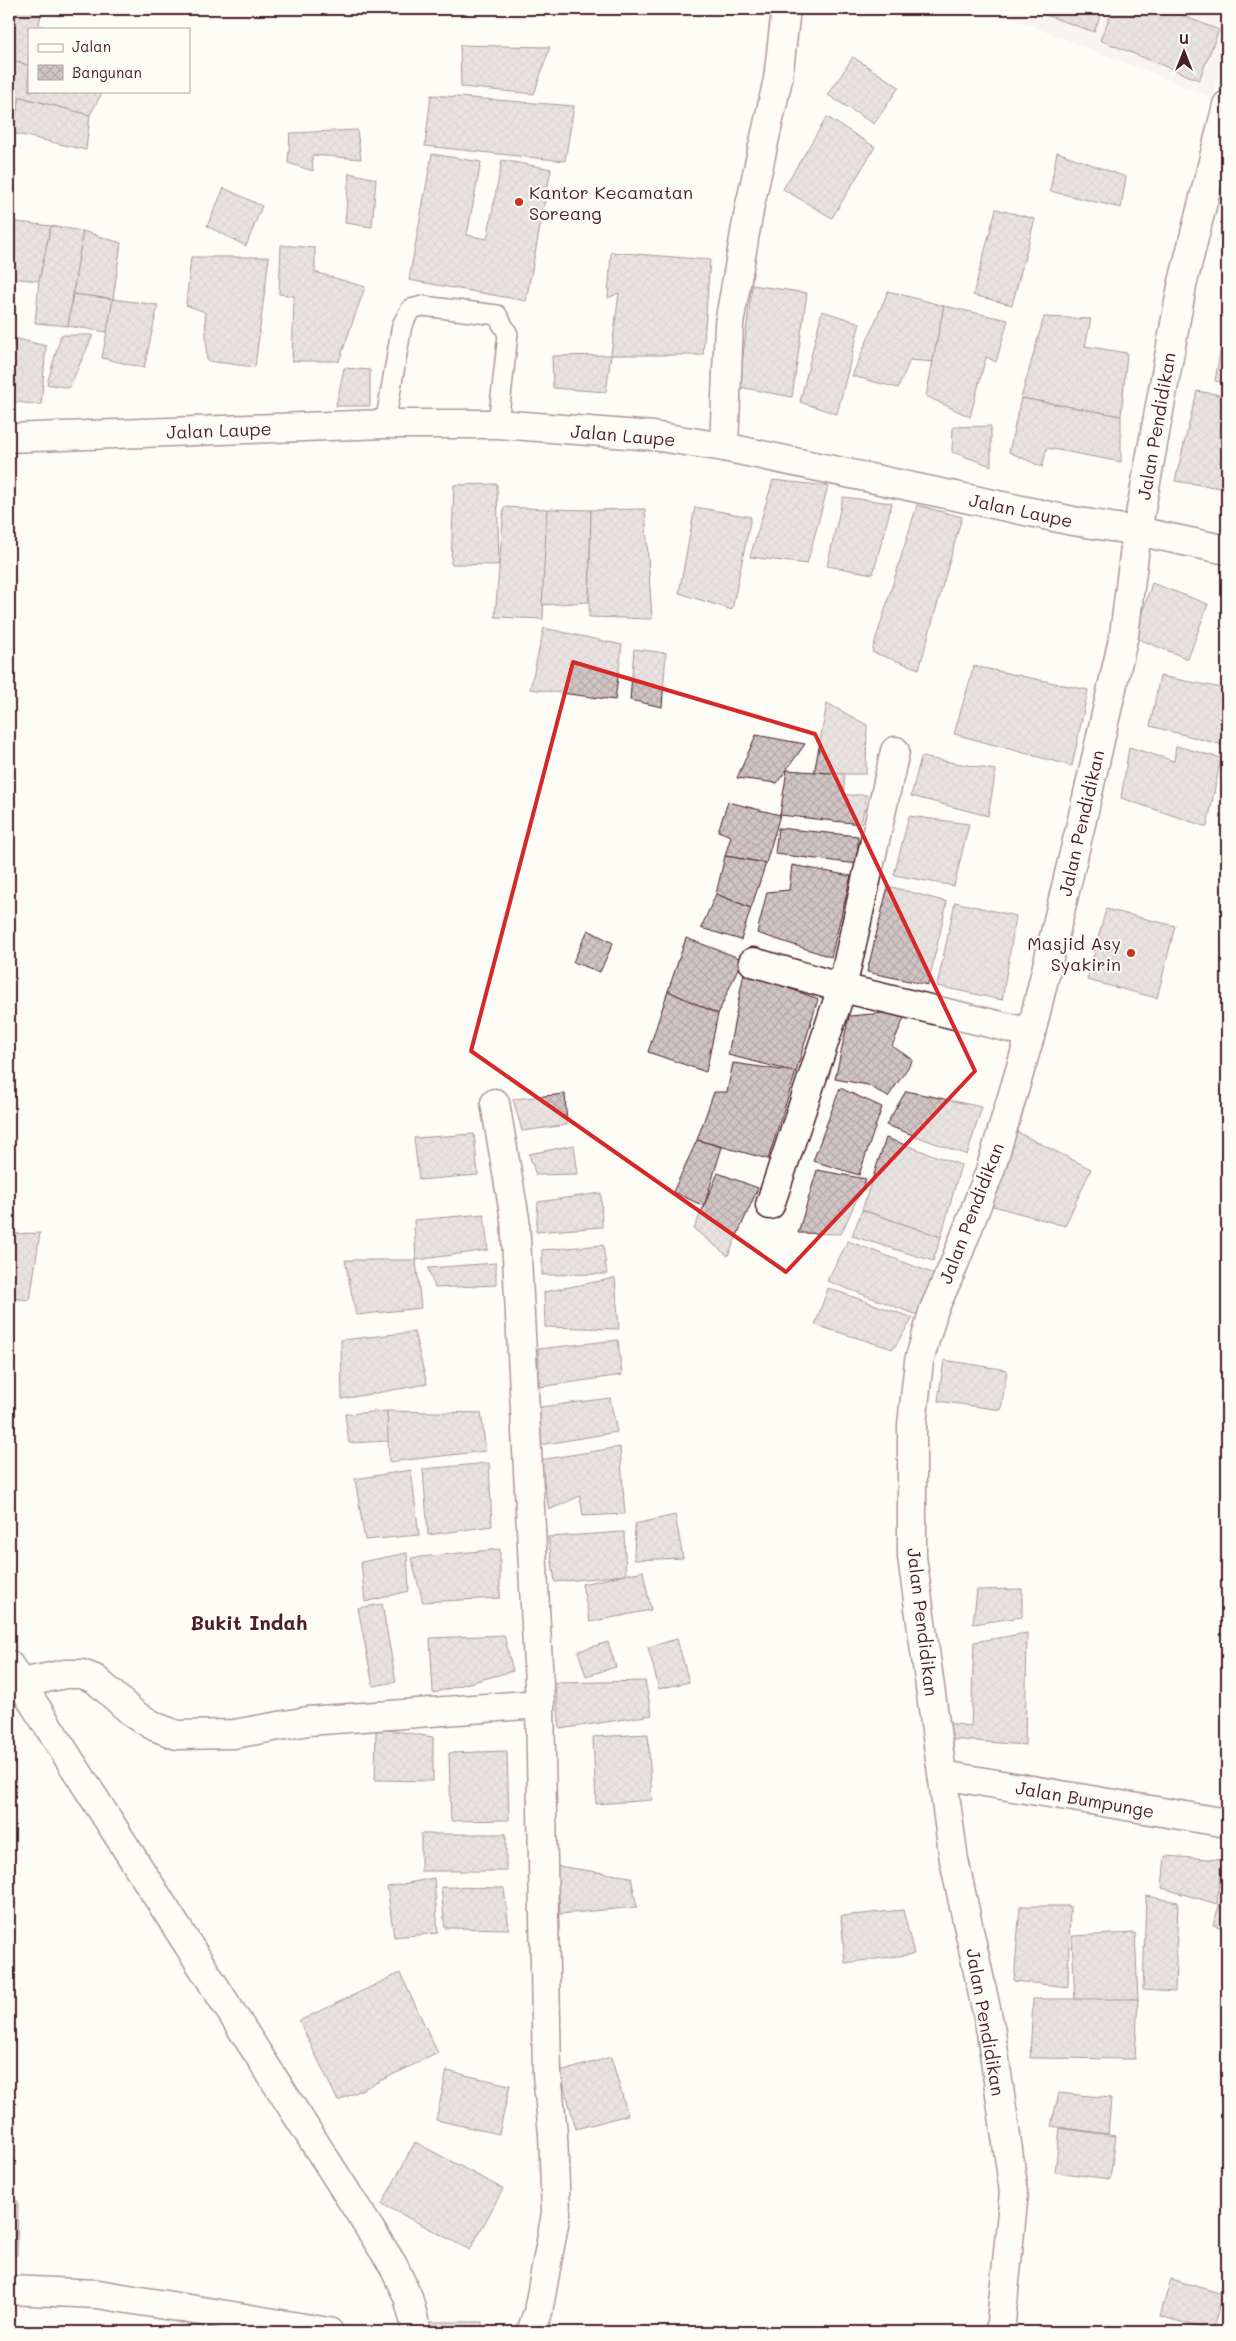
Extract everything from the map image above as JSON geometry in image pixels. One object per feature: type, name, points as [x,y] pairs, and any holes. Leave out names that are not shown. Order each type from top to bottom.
[{"type":"street","points":[[724,447],[729,324],[750,205],[778,79],[786,9]]},
{"type":"street","name":"Jalan Pendidikan","points":[[1000,2332],[1014,2192],[991,2032],[954,1860],[912,1556],[912,1425],[918,1370],[934,1309],[953,1267],[990,1171],[1031,1033],[1124,634],[1137,531],[1182,286],[1227,105]]},
{"type":"street","name":"Jalan Laupe","points":[[9,438],[385,424],[498,424],[653,436],[724,447],[1073,521],[1137,531],[1227,550]]},
{"type":"street","points":[[770,1204],[842,988],[895,751]]},
{"type":"street","points":[[753,962],[842,988],[1031,1033]]},
{"type":"street","points":[[495,1103],[515,1219],[540,1704],[547,2074],[554,2134],[556,2213],[538,2312],[532,2332]]},
{"type":"street","points":[[15,1674],[82,1674],[95,1679],[135,1715],[156,1727],[177,1735],[234,1734],[308,1721],[540,1704]]},
{"type":"street","points":[[15,1674],[393,2265],[408,2297],[417,2332]]},
{"type":"street","name":"Jalan Bumpunge","points":[[943,1774],[1227,1823]]},
{"type":"street","points":[[9,2290],[98,2294],[329,2332]]},
{"type":"lane","points":[[385,424],[402,325],[412,309],[423,306],[497,315],[508,334],[498,424]]},
{"type":"highlighted area","points":[[573,662],[815,734],[975,1071],[786,1272],[471,1051]]},
{"type":"shaded area","points":[[990,9],[1227,9],[1227,39],[1212,97]]},
{"type":"building","points":[[10,9],[42,9],[39,25],[46,28],[28,28],[28,66],[9,58]]},
{"type":"building","points":[[1029,9],[1103,9],[1094,32]]},
{"type":"building","points":[[1113,9],[1166,9],[1219,30],[1199,80],[1100,40]]},
{"type":"building","points":[[460,45],[550,47],[534,94],[461,87]]},
{"type":"building","points":[[853,57],[899,87],[874,124],[828,95]]},
{"type":"building","points":[[9,58],[28,66],[28,92],[102,92],[90,115],[9,94]]},
{"type":"building","points":[[9,94],[20,97],[14,125],[9,124]]},
{"type":"building","points":[[431,95],[574,106],[565,161],[425,146]]},
{"type":"building","points":[[20,97],[90,115],[86,150],[12,133]]},
{"type":"building","points":[[827,117],[875,147],[832,218],[783,189]]},
{"type":"building","points":[[357,130],[361,159],[312,155],[313,171],[288,163],[290,133]]},
{"type":"building","points":[[1057,152],[1126,177],[1121,208],[1050,191]]},
{"type":"building","name":"Kantor Kecamatan Soreang","points":[[432,154],[481,162],[467,235],[487,239],[502,160],[551,169],[526,301],[409,280]]},
{"type":"building","points":[[349,173],[376,179],[372,227],[345,223]]},
{"type":"building","points":[[224,188],[262,206],[246,246],[207,226]]},
{"type":"building","points":[[996,209],[1035,219],[1012,305],[973,295]]},
{"type":"building","points":[[9,221],[51,226],[39,281],[9,278]]},
{"type":"building","points":[[51,226],[83,231],[68,326],[35,323],[39,281]]},
{"type":"building","points":[[83,231],[121,243],[113,299],[73,294]]},
{"type":"building","points":[[281,245],[315,248],[315,272],[365,287],[339,361],[292,361],[294,296],[279,294]]},
{"type":"building","points":[[611,252],[710,260],[703,355],[611,355],[619,293],[608,298]]},
{"type":"building","points":[[191,257],[269,257],[255,367],[207,361],[205,312],[186,305]]},
{"type":"building","points":[[752,285],[807,293],[792,397],[739,387]]},
{"type":"building","points":[[888,291],[944,306],[933,362],[910,360],[898,388],[852,376]]},
{"type":"building","points":[[73,294],[113,299],[107,332],[68,326]]},
{"type":"building","points":[[113,299],[158,305],[144,368],[102,358]]},
{"type":"building","points":[[944,306],[1008,320],[996,362],[986,357],[970,417],[926,396]]},
{"type":"building","points":[[822,311],[860,323],[837,414],[800,402]]},
{"type":"building","points":[[1044,317],[1091,319],[1085,346],[1127,353],[1121,416],[1021,398]]},
{"type":"building","points":[[61,335],[93,335],[69,388],[47,384]]},
{"type":"building","points":[[14,338],[46,346],[41,405],[9,401],[9,373]]},
{"type":"building","points":[[1221,346],[1227,347],[1227,383],[1215,381]]},
{"type":"building","points":[[611,355],[606,392],[553,388],[552,356]]},
{"type":"building","points":[[344,368],[370,370],[370,406],[336,406]]},
{"type":"building","points":[[1197,391],[1227,396],[1227,489],[1175,481]]},
{"type":"building","points":[[1021,398],[1121,416],[1121,462],[1047,448],[1042,467],[1009,452]]},
{"type":"building","points":[[991,426],[991,466],[952,452],[953,427]]},
{"type":"building","points":[[773,480],[828,486],[807,564],[750,557]]},
{"type":"building","points":[[497,484],[499,565],[451,564],[454,485]]},
{"type":"building","points":[[843,497],[892,503],[873,574],[827,566]]},
{"type":"building","points":[[917,505],[962,517],[919,669],[872,652]]},
{"type":"building","points":[[504,507],[547,509],[543,619],[495,617]]},
{"type":"building","points":[[695,507],[751,517],[732,610],[679,593]]},
{"type":"building","points":[[547,509],[591,510],[589,602],[542,605]]},
{"type":"building","points":[[645,509],[652,619],[589,617],[591,510]]},
{"type":"building","points":[[1152,583],[1208,604],[1188,659],[1134,637]]},
{"type":"building","points":[[544,628],[622,645],[615,700],[530,689]]},
{"type":"building","points":[[634,649],[666,653],[662,707],[630,700]]},
{"type":"building","points":[[974,666],[1088,690],[1072,766],[954,734]]},
{"type":"building","points":[[1160,676],[1227,689],[1227,746],[1150,726]]},
{"type":"building","points":[[827,703],[867,725],[866,774],[814,774]]},
{"type":"building","points":[[756,735],[805,744],[777,783],[737,778]]},
{"type":"building","points":[[1176,746],[1221,758],[1207,827],[1121,798],[1129,747],[1174,761]]},
{"type":"building","points":[[921,757],[996,770],[988,816],[911,796]]},
{"type":"building","points":[[787,770],[844,774],[844,795],[867,795],[861,824],[780,815]]},
{"type":"building","points":[[728,802],[780,815],[766,863],[725,856],[731,836],[718,831]]},
{"type":"building","points":[[909,816],[969,824],[954,886],[894,875]]},
{"type":"building","points":[[778,828],[858,836],[858,864],[775,854]]},
{"type":"building","points":[[725,856],[766,863],[751,908],[716,894]]},
{"type":"building","points":[[792,865],[851,876],[831,957],[757,933],[767,892],[789,890]]},
{"type":"building","points":[[888,886],[947,902],[928,985],[867,972]]},
{"type":"building","points":[[716,894],[751,908],[741,940],[701,928]]},
{"type":"building","points":[[955,902],[1016,916],[1002,1000],[937,986]]},
{"type":"building","name":"Masjid Asy Syakirin","points":[[1106,909],[1175,926],[1157,998],[1087,980]]},
{"type":"building","points":[[588,930],[613,943],[600,972],[573,962]]},
{"type":"building","points":[[686,938],[742,959],[718,1014],[668,991]]},
{"type":"building","points":[[744,972],[818,999],[796,1072],[728,1055]]},
{"type":"building","points":[[668,991],[718,1014],[706,1072],[648,1052]]},
{"type":"building","points":[[907,1011],[892,1046],[913,1060],[888,1097],[868,1085],[835,1079],[849,1016]]},
{"type":"building","points":[[733,1063],[796,1072],[768,1159],[697,1140],[714,1092],[727,1092]]},
{"type":"building","points":[[840,1088],[882,1107],[859,1175],[813,1161]]},
{"type":"building","points":[[906,1091],[982,1107],[967,1155],[886,1125]]},
{"type":"building","points":[[565,1094],[567,1125],[522,1131],[513,1099]]},
{"type":"building","points":[[1015,1131],[1091,1169],[1065,1226],[990,1205]]},
{"type":"building","points":[[474,1134],[478,1175],[419,1180],[414,1138]]},
{"type":"building","points":[[886,1138],[961,1165],[941,1237],[862,1210]]},
{"type":"building","points":[[697,1140],[722,1147],[704,1206],[673,1192]]},
{"type":"building","points":[[574,1145],[578,1174],[536,1175],[529,1154]]},
{"type":"building","points":[[817,1170],[866,1179],[841,1234],[798,1233]]},
{"type":"building","points":[[718,1173],[758,1188],[728,1256],[694,1229]]},
{"type":"building","points":[[601,1193],[602,1227],[536,1232],[538,1202]]},
{"type":"building","points":[[862,1210],[941,1237],[933,1261],[852,1236]]},
{"type":"building","points":[[484,1214],[488,1250],[416,1260],[414,1220]]},
{"type":"building","points":[[40,1233],[30,1300],[9,1298],[9,1234]]},
{"type":"building","points":[[848,1241],[940,1276],[923,1317],[827,1281]]},
{"type":"building","points":[[603,1245],[607,1274],[542,1275],[542,1250]]},
{"type":"building","points":[[345,1260],[416,1260],[421,1308],[356,1315]]},
{"type":"building","points":[[496,1263],[496,1285],[435,1288],[428,1268]]},
{"type":"building","points":[[615,1278],[619,1329],[545,1327],[544,1292]]},
{"type":"building","points":[[828,1288],[913,1318],[893,1349],[815,1325]]},
{"type":"building","points":[[414,1332],[427,1384],[342,1399],[341,1340]]},
{"type":"building","points":[[618,1340],[622,1375],[540,1387],[538,1349]]},
{"type":"building","points":[[944,1360],[1007,1370],[1001,1410],[938,1401]]},
{"type":"building","points":[[610,1398],[617,1432],[534,1446],[525,1409]]},
{"type":"building","points":[[387,1411],[389,1441],[349,1443],[345,1414]]},
{"type":"building","points":[[387,1411],[481,1413],[486,1451],[389,1462]]},
{"type":"building","points":[[620,1447],[625,1514],[583,1516],[580,1496],[549,1510],[540,1460]]},
{"type":"building","points":[[489,1463],[492,1526],[428,1535],[423,1469]]},
{"type":"building","points":[[411,1470],[419,1535],[365,1540],[355,1479]]},
{"type":"building","points":[[675,1515],[683,1558],[634,1560],[635,1524]]},
{"type":"building","points":[[624,1532],[626,1575],[555,1582],[548,1537]]},
{"type":"building","points":[[500,1549],[500,1598],[423,1602],[411,1558]]},
{"type":"building","points":[[407,1553],[409,1591],[365,1602],[361,1562]]},
{"type":"building","points":[[643,1571],[651,1610],[590,1622],[582,1584]]},
{"type":"building","points":[[1022,1589],[1022,1617],[973,1624],[977,1590]]},
{"type":"building","points":[[382,1604],[396,1682],[373,1686],[358,1608]]},
{"type":"building","points":[[1027,1633],[1025,1745],[948,1739],[947,1723],[971,1726],[974,1642]]},
{"type":"building","points":[[504,1635],[513,1671],[433,1693],[430,1638]]},
{"type":"building","points":[[677,1639],[689,1682],[659,1689],[648,1647]]},
{"type":"building","points":[[608,1642],[616,1667],[586,1676],[578,1651]]},
{"type":"building","points":[[645,1681],[652,1715],[560,1729],[555,1683]]},
{"type":"building","points":[[376,1728],[433,1737],[433,1781],[375,1780]]},
{"type":"building","points":[[648,1734],[652,1800],[596,1804],[593,1737]]},
{"type":"building","points":[[507,1751],[509,1820],[451,1821],[449,1753]]},
{"type":"building","points":[[421,1834],[506,1834],[506,1871],[421,1871]]},
{"type":"building","points":[[1165,1856],[1222,1860],[1217,1904],[1162,1888]]},
{"type":"building","points":[[557,1866],[631,1877],[637,1907],[560,1914]]},
{"type":"building","points":[[434,1878],[438,1933],[394,1937],[387,1887]]},
{"type":"building","points":[[1227,1880],[1227,1929],[1213,1925]]},
{"type":"building","points":[[441,1887],[504,1888],[509,1929],[445,1928]]},
{"type":"building","points":[[1146,1896],[1178,1902],[1175,1992],[1143,1990]]},
{"type":"building","points":[[1020,1906],[1070,1906],[1068,1987],[1014,1981]]},
{"type":"building","points":[[903,1910],[914,1954],[845,1963],[841,1916]]},
{"type":"building","points":[[1135,1933],[1138,1999],[1075,2003],[1072,1936]]},
{"type":"building","points":[[400,1973],[438,2053],[338,2101],[299,2021]]},
{"type":"building","points":[[1033,1999],[1138,1999],[1135,2059],[1030,2058]]},
{"type":"building","points":[[611,2057],[628,2115],[576,2129],[560,2072]]},
{"type":"building","points":[[447,2071],[510,2085],[499,2134],[436,2120]]},
{"type":"building","points":[[1059,2093],[1111,2098],[1108,2134],[1051,2126]]},
{"type":"building","points":[[1060,2128],[1116,2136],[1110,2179],[1055,2172]]},
{"type":"building","points":[[415,2142],[503,2189],[470,2250],[382,2204]]},
{"type":"building","points":[[9,2201],[18,2201],[17,2255],[9,2255]]},
{"type":"building","points":[[1171,2279],[1223,2294],[1212,2331],[1160,2316]]},
{"type":"building","points":[[428,2322],[482,2322],[482,2332],[428,2332]]},
{"type":"place","name":"Kantor Kecamatan Soreang","points":[[519,202]]},
{"type":"place","name":"Masjid Asy Syakirin","points":[[1131,953]]},
{"type":"district","name":"Bukit Indah","points":[[249,1622]]}]
